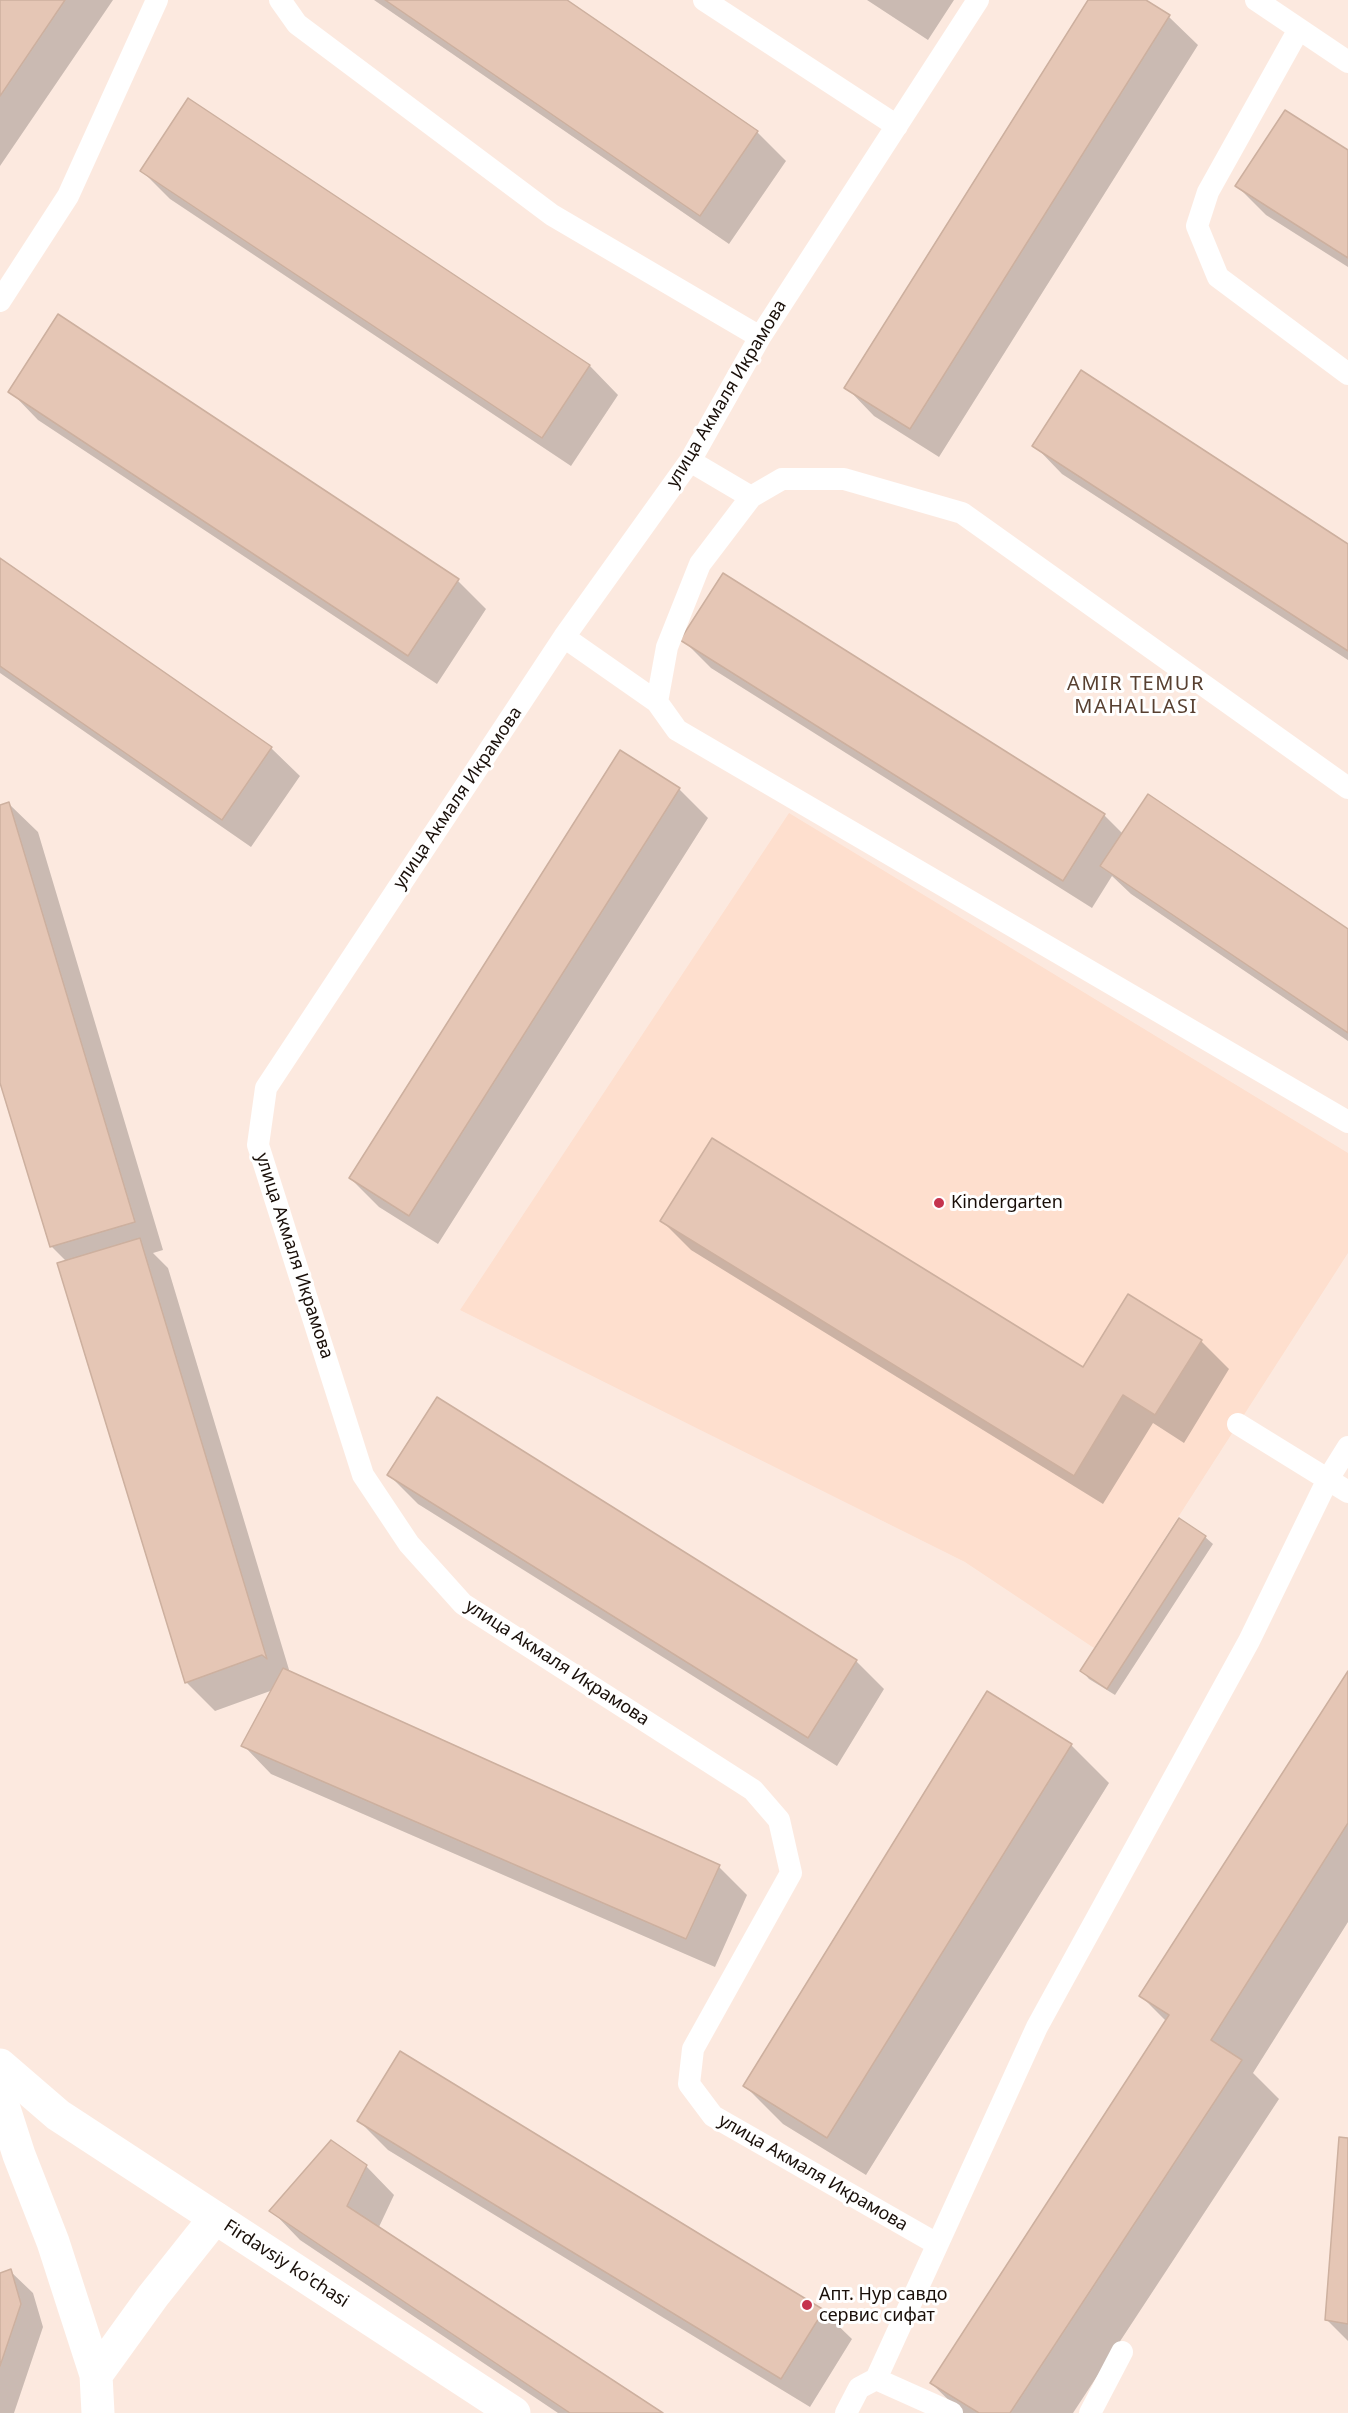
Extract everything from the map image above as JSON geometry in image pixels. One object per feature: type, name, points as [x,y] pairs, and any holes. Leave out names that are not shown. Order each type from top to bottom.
[{"type":"main road","name":"Firdavsiy ko'chasi","points":[[0,2065],[58,2115],[514,2413]]},
{"type":"main road","points":[[0,2096],[96,2375],[98,2413]]},
{"type":"main road","points":[[96,2375],[153,2296],[215,2218]]},
{"type":"lane","points":[[0,301],[68,196],[157,0]]},
{"type":"lane","points":[[280,0],[297,24],[552,214],[760,337]]},
{"type":"lane","points":[[704,0],[897,126]]},
{"type":"lane","name":"улица Акмаля Икрамова","points":[[937,2244],[713,2116],[689,2084],[693,2049],[791,1873],[779,1820],[753,1790],[463,1604],[409,1545],[363,1475],[258,1145],[266,1088],[564,636],[690,461],[760,337],[978,0]]},
{"type":"lane","points":[[1256,0],[1348,62]]},
{"type":"lane","points":[[1299,28],[1208,192],[1197,226],[1218,277],[1348,374]]},
{"type":"lane","points":[[690,461],[751,497]]},
{"type":"lane","points":[[657,702],[667,647],[700,564],[751,497],[782,479],[844,479],[962,513],[1348,788]]},
{"type":"lane","points":[[564,636],[657,702],[677,730],[1348,1122]]},
{"type":"lane","points":[[1238,1424],[1348,1492]]},
{"type":"lane","points":[[846,2413],[859,2388],[876,2379],[1037,2026],[1249,1641],[1328,1479],[1348,1447]]},
{"type":"lane","points":[[1090,2413],[1122,2352]]},
{"type":"lane","points":[[876,2379],[952,2413]]},
{"type":"shaded area","name":"Kindergarten","points":[[789,813],[1348,1153],[1348,1253],[1094,1648],[965,1562],[460,1310]]},
{"type":"building","points":[[0,0],[65,0],[0,96]]},
{"type":"building","points":[[385,0],[567,0],[758,131],[700,216]]},
{"type":"building","points":[[1088,0],[1146,0],[1170,15],[910,429],[844,388]]},
{"type":"building","points":[[188,98],[590,365],[542,438],[140,171]]},
{"type":"building","points":[[1285,110],[1348,150],[1348,258],[1235,186]]},
{"type":"building","points":[[58,314],[459,579],[408,656],[8,392]]},
{"type":"building","points":[[1081,370],[1348,544],[1348,651],[1032,446]]},
{"type":"building","points":[[0,558],[272,747],[222,820],[0,666]]},
{"type":"building","points":[[723,573],[1105,814],[1063,881],[680,640]]},
{"type":"building","points":[[620,750],[680,788],[409,1216],[349,1178]]},
{"type":"building","points":[[1148,794],[1348,929],[1348,1033],[1100,866]]},
{"type":"building","points":[[9,802],[135,1222],[50,1247],[0,1083],[0,805]]},
{"type":"building","points":[[712,1138],[1083,1367],[1128,1294],[1202,1340],[1155,1415],[1123,1395],[1074,1476],[660,1221]]},
{"type":"building","points":[[140,1238],[267,1659],[262,1655],[185,1683],[57,1263]]},
{"type":"building","points":[[437,1397],[857,1660],[808,1738],[387,1475]]},
{"type":"building","points":[[1179,1518],[1206,1536],[1107,1689],[1080,1671]]},
{"type":"building","points":[[283,1668],[720,1865],[686,1939],[241,1746]]},
{"type":"building","points":[[1348,1671],[1348,1823],[1211,2040],[1242,2060],[1010,2413],[979,2413],[930,2383],[1169,2015],[1139,1996]]},
{"type":"building","points":[[987,1691],[1072,1744],[827,2138],[743,2086]]},
{"type":"building","points":[[400,2051],[824,2310],[781,2379],[357,2121]]},
{"type":"building","points":[[1339,2137],[1348,2138],[1348,2324],[1325,2320]]},
{"type":"building","points":[[331,2140],[367,2165],[347,2206],[663,2413],[570,2413],[269,2211]]},
{"type":"building","points":[[11,2269],[21,2304],[0,2366],[0,2273]]},
{"type":"place","name":"Kindergarten","points":[[939,1203]]},
{"type":"place","name":"Апт. Нур савдо сервис сифат","points":[[807,2305]]},
{"type":"district","name":"AMIR TEMUR MAHALLASI","points":[[1136,696]]}]
